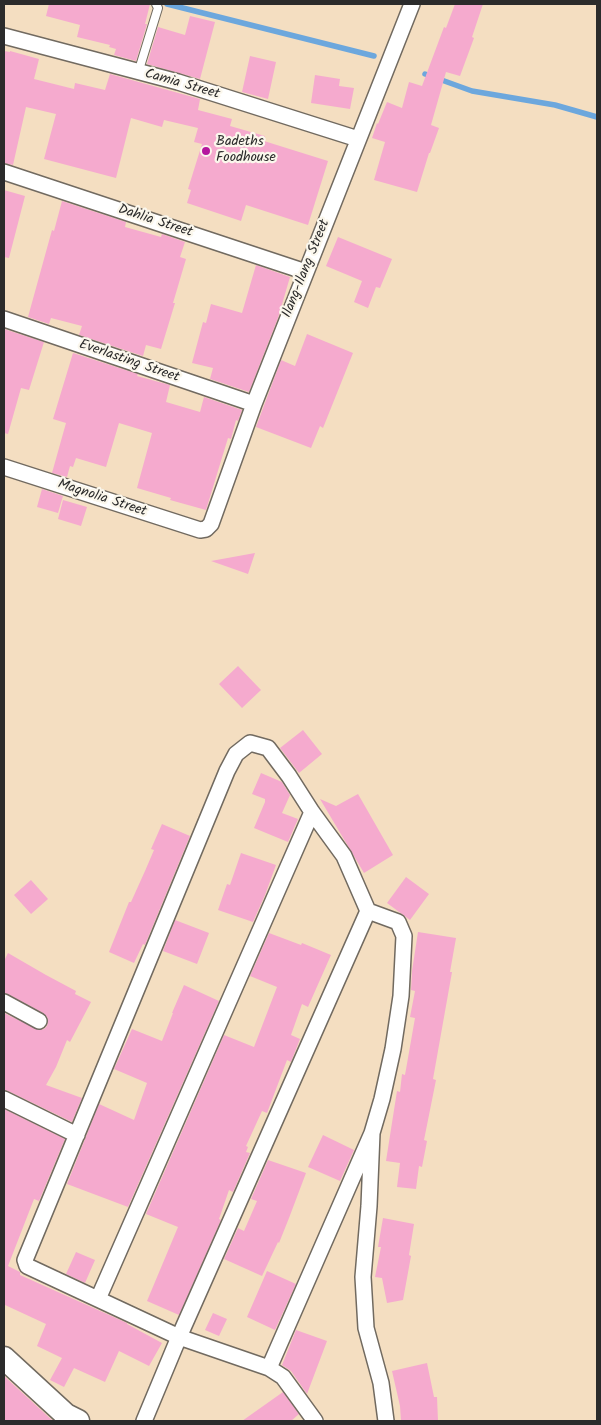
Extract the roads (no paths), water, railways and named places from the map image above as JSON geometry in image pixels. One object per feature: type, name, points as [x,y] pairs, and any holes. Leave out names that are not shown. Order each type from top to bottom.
[{"type":"street","name":"Ilang-Ilang Street","points":[[200,530],[206,529],[211,524],[254,404],[412,4]]},
{"type":"street","name":"Camia Street","points":[[4,36],[138,73],[178,82],[358,140]]},
{"type":"street","name":"Dahlia Street","points":[[4,172],[306,272]]},
{"type":"street","name":"Everlasting Street","points":[[4,319],[254,404]]},
{"type":"street","name":"Magnolia Street","points":[[4,467],[200,530]]},
{"type":"street","points":[[269,1368],[372,1133],[393,1049],[401,996],[404,936],[398,922],[368,911],[344,856],[289,776],[268,748],[250,743],[236,754],[226,771],[25,1260],[27,1266],[32,1270],[179,1337],[269,1368],[283,1377],[315,1421]]},
{"type":"street","points":[[98,1299],[312,812]]},
{"type":"street","points":[[144,1421],[179,1337],[368,911]]},
{"type":"street","points":[[4,1002],[39,1021]]},
{"type":"street","points":[[4,1099],[77,1135]]},
{"type":"street","points":[[372,1133],[369,1206],[363,1277],[366,1328],[381,1384],[386,1421]]},
{"type":"street","points":[[4,1358],[66,1415],[78,1421]]},
{"type":"lane","points":[[138,73],[158,8],[156,4]]},
{"type":"waterway","points":[[167,4],[374,56]]},
{"type":"waterway","points":[[425,74],[472,91],[555,105],[597,117]]},
{"type":"place","name":"Badeths Foodhouse","points":[[206,151]]}]
